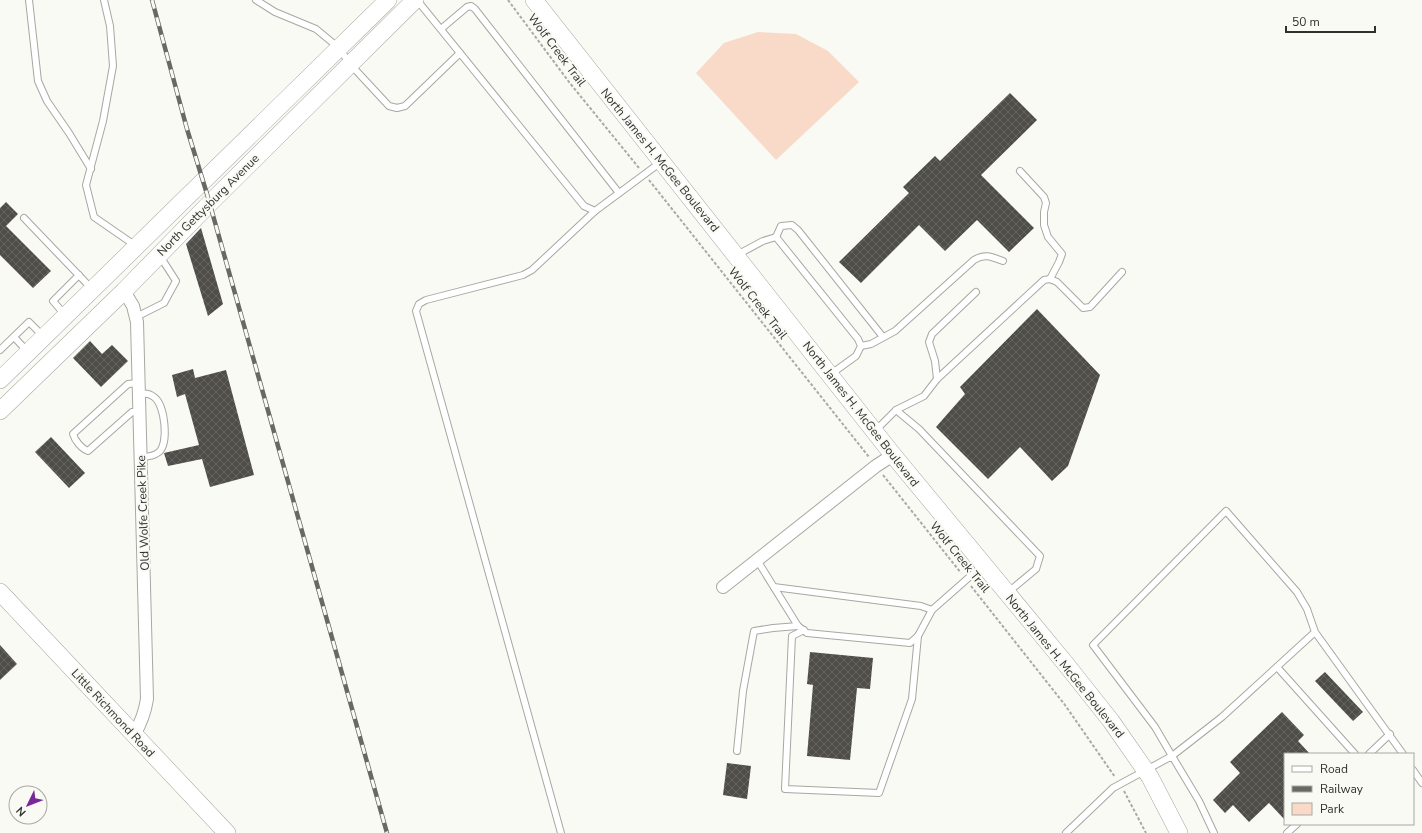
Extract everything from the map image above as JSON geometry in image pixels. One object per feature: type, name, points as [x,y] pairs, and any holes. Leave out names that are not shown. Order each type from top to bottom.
[{"type":"main road","name":"North Gettysburg Avenue","points":[[0,380],[388,0]]},
{"type":"main road","name":"North Gettysburg Avenue","points":[[0,411],[124,291],[215,197],[416,0]]},
{"type":"main road","name":"North James H. McGee Boulevard","points":[[534,0],[874,432],[1065,663],[1111,721],[1146,770],[1179,833]]},
{"type":"main road","name":"Little Richmond Road","points":[[0,592],[227,833]]},
{"type":"street","name":"Old Wolfe Creek Pike","points":[[124,291],[133,306],[136,317],[138,339],[148,699],[146,711],[140,726],[134,734]]},
{"type":"street","points":[[723,587],[876,466],[893,455]]},
{"type":"lane","points":[[29,0],[38,81],[47,101],[91,169]]},
{"type":"lane","points":[[104,0],[110,26],[113,66],[103,121],[86,185],[94,217],[137,247]]},
{"type":"lane","points":[[256,0],[275,12],[316,29],[339,48],[350,64],[389,106],[397,108],[405,106],[460,53]]},
{"type":"lane","points":[[416,0],[584,206],[595,211]]},
{"type":"lane","points":[[441,29],[466,7],[471,6],[476,9],[619,193]]},
{"type":"lane","points":[[561,833],[416,311],[419,304],[426,300],[523,275],[532,270],[595,211],[661,162]]},
{"type":"lane","points":[[1020,171],[1044,197],[1046,203],[1044,225],[1048,237],[1062,254],[1050,279]]},
{"type":"lane","points":[[24,218],[93,290]]},
{"type":"lane","points":[[776,238],[781,226],[792,225],[798,230],[883,337]]},
{"type":"lane","points":[[736,256],[763,241],[776,238]]},
{"type":"lane","points":[[776,238],[858,339],[861,346],[856,356],[830,375]]},
{"type":"lane","points":[[136,317],[164,304],[176,281],[159,255]]},
{"type":"lane","points":[[861,346],[871,344],[895,331],[980,256],[991,256],[1003,261]]},
{"type":"lane","points":[[874,432],[896,410],[924,396],[936,378],[1044,280],[1050,279],[1057,282],[1083,308],[1090,307],[1122,272]]},
{"type":"lane","points":[[66,316],[52,301],[79,275]]},
{"type":"lane","points":[[936,378],[935,361],[929,342],[932,334],[976,292]]},
{"type":"lane","points":[[0,350],[29,322],[44,337]]},
{"type":"lane","points":[[14,337],[29,352]]},
{"type":"lane","points":[[140,412],[132,412],[88,451],[85,450],[75,439],[74,434],[128,384],[155,397],[159,404],[164,421],[165,438],[159,452],[151,456],[141,457]]},
{"type":"lane","points":[[896,410],[919,430],[1040,556],[1036,569],[1007,593]]},
{"type":"lane","points":[[1214,833],[1200,801],[1155,727],[1093,645],[1226,511],[1297,592],[1312,619],[1315,632],[1402,753]]},
{"type":"lane","points":[[757,560],[798,626],[807,633],[910,642],[918,636]]},
{"type":"lane","points":[[804,630],[792,636],[785,789],[879,793],[912,698],[918,636],[932,610],[984,565]]},
{"type":"lane","points":[[774,587],[921,606],[932,610]]},
{"type":"lane","points":[[737,751],[743,691],[754,631],[798,626]]},
{"type":"lane","points":[[1066,833],[1113,788],[1172,756],[1222,717],[1315,632]]},
{"type":"lane","points":[[1277,668],[1354,753]]},
{"type":"lane","points":[[1370,753],[1390,734]]},
{"type":"lane","points":[[1414,771],[1422,783]]},
{"type":"lane","points":[[1287,833],[1296,825]]},
{"type":"path","name":"Wolf Creek Trail","points":[[508,0],[569,82],[1065,704],[1120,784],[1146,833]]},
{"type":"green space","points":[[758,32],[796,34],[828,51],[859,82],[776,160],[696,73],[724,43]]},
{"type":"building","points":[[1010,93],[1037,120],[981,175],[1034,228],[1009,252],[977,220],[945,251],[919,225],[861,283],[839,262],[909,193],[903,187],[935,156],[940,161]]},
{"type":"building","points":[[6,202],[18,214],[6,226],[51,271],[33,288],[0,255],[0,208]]},
{"type":"building","points":[[201,228],[223,304],[208,316],[186,244]]},
{"type":"building","points":[[1037,309],[1100,375],[1068,466],[1052,481],[1020,447],[988,479],[936,427],[965,394],[960,387]]},
{"type":"building","points":[[90,341],[102,354],[112,345],[128,361],[101,387],[73,358]]},
{"type":"building","points":[[193,369],[195,378],[226,370],[254,475],[210,487],[202,459],[168,466],[164,453],[199,445],[185,394],[177,397],[172,375]]},
{"type":"building","points":[[51,437],[85,473],[69,488],[35,452]]},
{"type":"building","points":[[0,645],[17,664],[0,680]]},
{"type":"building","points":[[810,652],[873,658],[870,689],[857,688],[850,760],[807,756],[813,685],[807,684]]},
{"type":"building","points":[[1325,672],[1363,712],[1353,721],[1315,681]]},
{"type":"building","points":[[1282,712],[1304,735],[1298,741],[1309,753],[1284,753],[1284,819],[1269,803],[1249,822],[1233,805],[1225,813],[1213,800],[1240,773],[1230,762]]},
{"type":"building","points":[[727,763],[751,766],[747,799],[723,795]]},
{"type":"railway","points":[[152,0],[187,129],[207,194],[387,833]]}]
